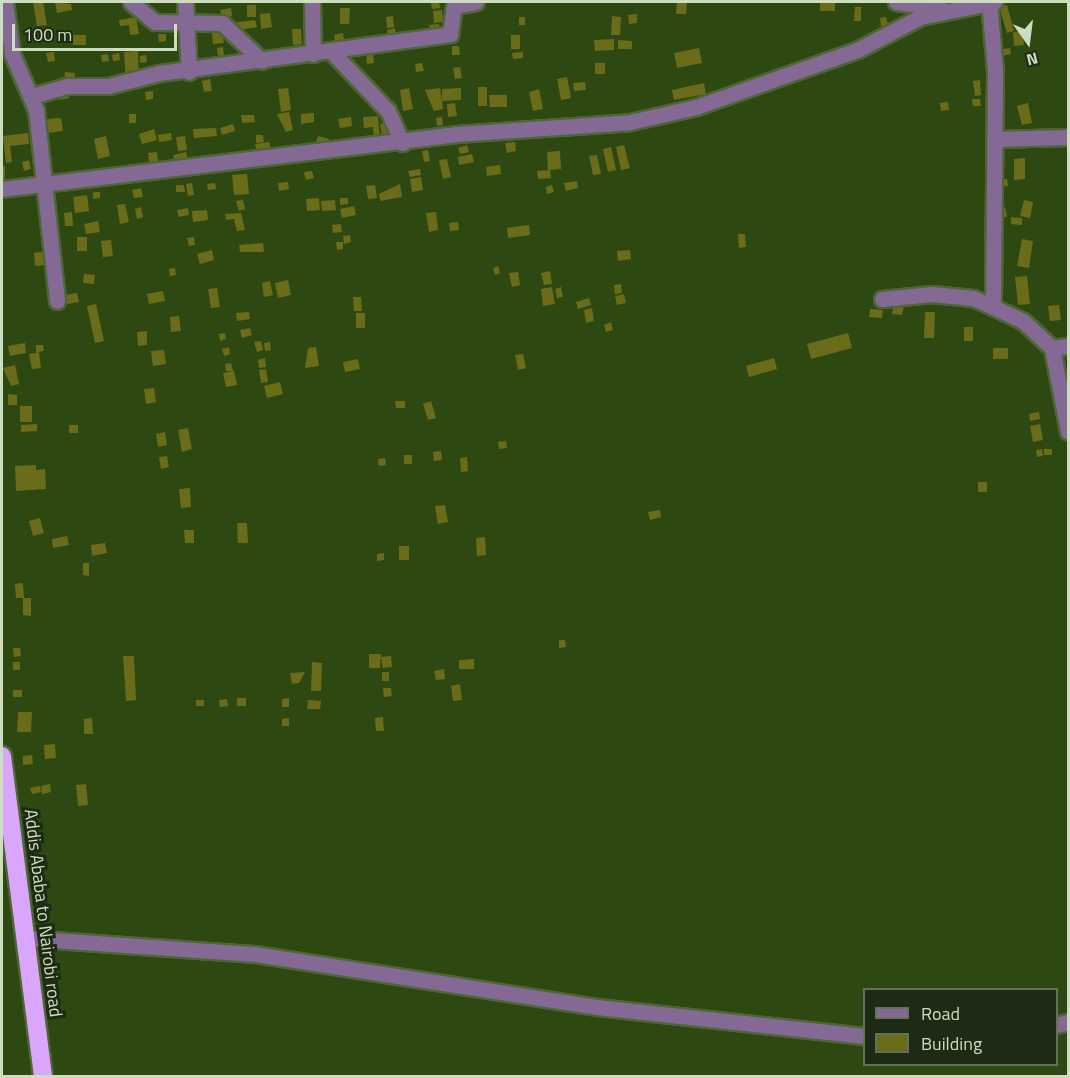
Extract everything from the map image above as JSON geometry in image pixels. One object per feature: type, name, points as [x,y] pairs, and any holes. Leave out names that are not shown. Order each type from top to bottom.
[{"type":"highway","name":"Addis Ababa to Nairobi road","points":[[2,756],[43,1077]]},
{"type":"street","points":[[4,2],[7,55],[32,96],[57,301]]},
{"type":"street","points":[[131,2],[154,22],[222,23],[262,61]]},
{"type":"street","points":[[185,2],[183,21],[189,72]]},
{"type":"street","points":[[312,2],[313,54]]},
{"type":"street","points":[[32,96],[66,86],[108,86],[159,73],[189,72],[450,34],[454,6],[476,2]]},
{"type":"street","points":[[896,2],[950,9]]},
{"type":"street","points":[[989,2],[994,139],[993,307]]},
{"type":"street","points":[[2,189],[672,114],[857,50],[920,17],[950,9],[994,2]]},
{"type":"street","points":[[331,51],[388,111],[402,143]]},
{"type":"street","points":[[994,139],[1068,137]]},
{"type":"street","points":[[882,299],[932,294],[973,298],[1023,321],[1052,348],[1068,431]]},
{"type":"street","points":[[1052,348],[1068,346]]},
{"type":"street","points":[[25,938],[255,954],[597,1007],[863,1036]]},
{"type":"building","points":[[33,2],[43,2],[47,25],[37,26]]},
{"type":"building","points":[[55,2],[71,4],[72,10],[57,13]]},
{"type":"building","points":[[431,2],[439,2],[440,8],[432,9]]},
{"type":"building","points":[[677,2],[687,2],[686,14],[676,14]]},
{"type":"building","points":[[820,3],[835,3],[835,11],[820,11]]},
{"type":"building","points":[[247,5],[256,5],[256,17],[247,17]]},
{"type":"building","points":[[1007,5],[1014,31],[1007,33],[999,7]]},
{"type":"building","points":[[855,7],[861,7],[861,21],[854,21]]},
{"type":"building","points":[[231,8],[232,16],[222,18],[220,10]]},
{"type":"building","points":[[340,8],[350,8],[349,24],[340,24]]},
{"type":"building","points":[[442,10],[443,22],[434,23],[433,11]]},
{"type":"building","points":[[270,13],[272,27],[261,29],[260,14]]},
{"type":"building","points":[[637,14],[637,23],[629,24],[628,15]]},
{"type":"building","points":[[393,16],[394,27],[387,28],[386,17]]},
{"type":"building","points":[[612,16],[621,17],[620,35],[611,35]]},
{"type":"building","points":[[136,17],[139,34],[130,35],[129,25],[120,26],[119,20]]},
{"type":"building","points":[[519,17],[525,17],[525,25],[519,25]]},
{"type":"building","points":[[886,17],[888,25],[881,26],[880,18]]},
{"type":"building","points":[[255,20],[257,27],[232,31],[231,23]]},
{"type":"building","points":[[439,24],[441,39],[431,41],[429,25]]},
{"type":"building","points":[[221,26],[224,43],[213,44],[211,27]]},
{"type":"building","points":[[395,28],[396,37],[389,39],[387,30]]},
{"type":"building","points":[[292,29],[301,29],[302,44],[293,45]]},
{"type":"building","points":[[1022,31],[1024,45],[1014,46],[1013,32]]},
{"type":"building","points":[[343,33],[345,48],[337,50],[334,35]]},
{"type":"building","points":[[158,34],[166,34],[166,41],[159,42]]},
{"type":"building","points":[[72,35],[86,35],[86,45],[73,45]]},
{"type":"building","points":[[511,35],[520,35],[520,49],[511,49]]},
{"type":"building","points":[[614,39],[614,50],[595,51],[594,40]]},
{"type":"building","points":[[618,40],[632,41],[632,49],[618,49]]},
{"type":"building","points":[[452,46],[459,46],[460,55],[452,55]]},
{"type":"building","points":[[223,47],[224,55],[218,56],[217,48]]},
{"type":"building","points":[[699,48],[702,63],[677,68],[674,53]]},
{"type":"building","points":[[1010,48],[1011,54],[998,57],[997,50]]},
{"type":"building","points":[[138,51],[139,85],[126,85],[124,52]]},
{"type":"building","points":[[54,52],[55,61],[48,62],[46,53]]},
{"type":"building","points":[[523,52],[523,58],[513,59],[512,53]]},
{"type":"building","points":[[119,53],[120,60],[113,61],[112,55]]},
{"type":"building","points":[[366,53],[373,53],[374,63],[367,64]]},
{"type":"building","points":[[108,54],[109,61],[102,62],[101,55]]},
{"type":"building","points":[[146,55],[147,62],[140,63],[140,56]]},
{"type":"building","points":[[422,63],[424,71],[416,72],[415,64]]},
{"type":"building","points":[[595,63],[605,63],[605,74],[595,74]]},
{"type":"building","points":[[460,67],[462,78],[455,79],[453,68]]},
{"type":"building","points":[[65,72],[75,73],[74,83],[64,82]]},
{"type":"building","points":[[567,77],[571,98],[561,100],[557,79]]},
{"type":"building","points":[[210,79],[212,91],[204,92],[202,81]]},
{"type":"building","points":[[980,80],[981,95],[975,96],[973,81]]},
{"type":"building","points":[[585,82],[586,90],[574,91],[573,83]]},
{"type":"building","points":[[704,83],[706,94],[674,100],[672,90]]},
{"type":"building","points":[[478,87],[487,87],[487,106],[478,106]]},
{"type":"building","points":[[288,88],[291,110],[281,112],[278,89]]},
{"type":"building","points":[[409,88],[413,109],[403,111],[400,90]]},
{"type":"building","points":[[440,88],[443,109],[434,111],[425,90]]},
{"type":"building","points":[[461,88],[461,100],[442,101],[442,89]]},
{"type":"building","points":[[539,89],[543,109],[533,111],[529,92]]},
{"type":"building","points":[[68,91],[69,98],[60,100],[58,93]]},
{"type":"building","points":[[153,91],[153,99],[146,100],[145,92]]},
{"type":"building","points":[[489,95],[507,95],[507,107],[490,107]]},
{"type":"building","points":[[972,99],[980,99],[981,106],[973,106]]},
{"type":"building","points":[[948,102],[949,110],[941,111],[940,103]]},
{"type":"building","points":[[455,103],[457,116],[448,117],[447,104]]},
{"type":"building","points":[[1028,103],[1032,123],[1022,125],[1017,106]]},
{"type":"building","points":[[289,112],[293,130],[286,132],[277,114]]},
{"type":"building","points":[[314,113],[314,122],[301,124],[301,114]]},
{"type":"building","points":[[129,114],[136,114],[136,123],[129,123]]},
{"type":"building","points":[[241,115],[254,115],[255,122],[242,123]]},
{"type":"building","points":[[378,116],[380,139],[374,140],[373,127],[364,128],[363,117]]},
{"type":"building","points":[[351,117],[352,126],[340,128],[338,119]]},
{"type":"building","points":[[442,117],[443,125],[437,126],[436,118]]},
{"type":"building","points":[[61,118],[63,131],[48,133],[46,119]]},
{"type":"building","points":[[388,123],[390,135],[382,136],[380,124]]},
{"type":"building","points":[[233,124],[235,131],[222,135],[220,128]]},
{"type":"building","points":[[216,128],[217,136],[194,138],[193,129]]},
{"type":"building","points":[[154,129],[157,140],[142,144],[139,134]]},
{"type":"building","points":[[28,133],[29,144],[10,146],[12,162],[6,163],[3,136]]},
{"type":"building","points":[[171,133],[172,140],[159,142],[158,135]]},
{"type":"building","points":[[256,135],[263,135],[264,142],[256,143]]},
{"type":"building","points":[[106,136],[110,156],[98,159],[94,139]]},
{"type":"building","points":[[185,136],[187,150],[178,151],[176,137]]},
{"type":"building","points":[[318,136],[329,139],[327,149],[315,146]]},
{"type":"building","points":[[269,142],[271,150],[257,152],[255,144]]},
{"type":"building","points":[[515,142],[516,151],[507,153],[505,143]]},
{"type":"building","points":[[467,145],[469,152],[460,154],[458,148]]},
{"type":"building","points":[[624,145],[630,168],[621,170],[616,147]]},
{"type":"building","points":[[611,147],[616,170],[608,172],[603,149]]},
{"type":"building","points":[[428,150],[430,161],[424,162],[422,151]]},
{"type":"building","points":[[560,151],[561,169],[548,170],[547,152]]},
{"type":"building","points":[[157,152],[159,169],[150,170],[148,153]]},
{"type":"building","points":[[186,152],[188,161],[175,164],[173,155]]},
{"type":"building","points":[[472,154],[474,162],[459,165],[458,157]]},
{"type":"building","points":[[597,155],[601,174],[593,175],[589,156]]},
{"type":"building","points":[[1025,158],[1025,179],[1014,180],[1014,159]]},
{"type":"building","points":[[447,159],[451,177],[443,179],[439,160]]},
{"type":"building","points":[[29,160],[31,169],[24,171],[22,162]]},
{"type":"building","points":[[500,165],[501,174],[487,176],[486,167]]},
{"type":"building","points":[[2,166],[5,166],[5,181],[2,181]]},
{"type":"building","points":[[420,169],[421,175],[410,177],[408,171]]},
{"type":"building","points":[[550,170],[551,178],[538,179],[537,171]]},
{"type":"building","points":[[312,171],[314,178],[306,180],[304,172]]},
{"type":"building","points":[[247,174],[249,194],[234,195],[232,175]]},
{"type":"building","points":[[421,177],[423,190],[412,192],[410,179]]},
{"type":"building","points":[[1007,179],[1008,186],[999,187],[998,180]]},
{"type":"building","points":[[577,181],[578,188],[566,191],[564,183]]},
{"type":"building","points":[[288,182],[289,189],[279,191],[278,183]]},
{"type":"building","points":[[192,183],[194,195],[188,196],[186,184]]},
{"type":"building","points":[[215,183],[216,189],[208,190],[207,184]]},
{"type":"building","points":[[400,184],[402,197],[380,201],[379,194]]},
{"type":"building","points":[[176,185],[184,185],[185,192],[176,192]]},
{"type":"building","points":[[375,185],[377,198],[368,199],[366,186]]},
{"type":"building","points":[[552,185],[554,192],[547,194],[546,187]]},
{"type":"building","points":[[141,188],[143,197],[134,198],[132,190]]},
{"type":"building","points":[[93,192],[100,192],[100,198],[93,199]]},
{"type":"building","points":[[87,195],[89,211],[75,213],[73,197]]},
{"type":"building","points":[[319,198],[320,210],[307,211],[306,199]]},
{"type":"building","points":[[340,198],[348,198],[348,204],[340,205]]},
{"type":"building","points":[[243,200],[245,209],[239,211],[236,201]]},
{"type":"building","points":[[335,200],[336,210],[322,211],[321,201]]},
{"type":"building","points":[[1024,200],[1033,202],[1030,218],[1020,216]]},
{"type":"building","points":[[125,204],[129,222],[120,224],[117,205]]},
{"type":"building","points":[[354,206],[356,215],[342,218],[340,209]]},
{"type":"building","points":[[141,207],[143,217],[137,219],[135,209]]},
{"type":"building","points":[[1005,207],[1007,217],[999,218],[998,208]]},
{"type":"building","points":[[188,208],[189,215],[179,217],[177,210]]},
{"type":"building","points":[[207,210],[208,220],[193,222],[192,211]]},
{"type":"building","points":[[72,212],[73,226],[65,226],[64,213]]},
{"type":"building","points":[[436,212],[438,230],[429,232],[426,213]]},
{"type":"building","points":[[241,213],[245,230],[237,231],[234,219],[226,220],[225,214]]},
{"type":"building","points":[[1011,217],[1022,218],[1022,225],[1011,224]]},
{"type":"building","points":[[98,221],[100,232],[86,234],[84,224]]},
{"type":"building","points":[[458,222],[459,230],[450,231],[449,223]]},
{"type":"building","points":[[341,224],[342,232],[333,233],[332,225]]},
{"type":"building","points":[[529,225],[530,235],[508,238],[507,228]]},
{"type":"building","points":[[738,234],[745,234],[746,247],[739,248]]},
{"type":"building","points":[[350,235],[351,242],[344,244],[343,236]]},
{"type":"building","points":[[77,237],[87,237],[87,251],[77,251]]},
{"type":"building","points":[[194,237],[195,245],[189,246],[187,238]]},
{"type":"building","points":[[1022,239],[1033,241],[1029,268],[1017,266]]},
{"type":"building","points":[[111,240],[113,256],[103,257],[101,241]]},
{"type":"building","points":[[336,242],[343,242],[343,249],[337,250]]},
{"type":"building","points":[[263,243],[264,252],[240,252],[239,245]]},
{"type":"building","points":[[212,250],[214,260],[200,264],[197,254]]},
{"type":"building","points":[[630,250],[631,259],[618,261],[617,251]]},
{"type":"building","points":[[47,251],[49,265],[35,266],[34,253]]},
{"type":"building","points":[[498,266],[500,273],[495,275],[493,268]]},
{"type":"building","points":[[175,268],[176,275],[170,276],[169,269]]},
{"type":"building","points":[[550,271],[552,284],[544,285],[541,273]]},
{"type":"building","points":[[518,272],[520,285],[512,287],[509,273]]},
{"type":"building","points":[[84,274],[95,275],[94,284],[83,283]]},
{"type":"building","points":[[1027,276],[1030,304],[1018,305],[1015,277]]},
{"type":"building","points":[[288,280],[291,295],[278,298],[275,283]]},
{"type":"building","points":[[270,281],[273,295],[264,297],[262,283]]},
{"type":"building","points":[[621,284],[622,293],[615,294],[614,285]]},
{"type":"building","points":[[552,287],[555,304],[543,306],[541,289]]},
{"type":"building","points":[[561,287],[563,297],[557,298],[555,289]]},
{"type":"building","points":[[217,288],[220,307],[211,308],[208,289]]},
{"type":"building","points":[[163,291],[165,301],[149,304],[147,294]]},
{"type":"building","points":[[77,293],[79,302],[62,305],[60,296]]},
{"type":"building","points":[[624,294],[626,303],[617,305],[615,296]]},
{"type":"building","points":[[353,297],[361,297],[362,311],[354,311]]},
{"type":"building","points":[[589,298],[591,305],[578,309],[576,302]]},
{"type":"building","points":[[895,299],[905,301],[902,315],[892,314]]},
{"type":"building","points":[[96,304],[104,341],[95,343],[87,306]]},
{"type":"building","points":[[1059,305],[1061,320],[1050,321],[1048,306]]},
{"type":"building","points":[[592,308],[594,321],[586,323],[584,310]]},
{"type":"building","points":[[870,309],[883,310],[882,318],[869,317]]},
{"type":"building","points":[[249,312],[250,319],[237,321],[236,313]]},
{"type":"building","points":[[925,312],[935,312],[934,338],[924,338]]},
{"type":"building","points":[[356,313],[365,313],[365,328],[356,328]]},
{"type":"building","points":[[179,316],[181,331],[171,332],[170,317]]},
{"type":"building","points":[[611,322],[613,330],[606,332],[604,325]]},
{"type":"building","points":[[964,327],[973,327],[973,341],[964,341]]},
{"type":"building","points":[[250,328],[252,335],[242,338],[240,330]]},
{"type":"building","points":[[147,331],[147,345],[138,346],[137,332]]},
{"type":"building","points":[[225,333],[226,339],[220,341],[219,334]]},
{"type":"building","points":[[848,333],[852,348],[811,359],[807,344]]},
{"type":"building","points":[[261,341],[263,350],[257,352],[254,342]]},
{"type":"building","points":[[270,342],[271,350],[265,351],[264,343]]},
{"type":"building","points":[[25,343],[26,353],[10,356],[8,346]]},
{"type":"building","points":[[36,345],[43,345],[44,351],[39,352],[41,368],[32,369],[29,354],[36,353]]},
{"type":"building","points":[[229,347],[230,354],[224,356],[222,349]]},
{"type":"building","points":[[316,347],[319,366],[305,368],[308,348]]},
{"type":"building","points":[[993,348],[1008,348],[1008,359],[993,359]]},
{"type":"building","points":[[164,350],[166,364],[153,366],[151,351]]},
{"type":"building","points":[[523,354],[526,368],[518,370],[515,355]]},
{"type":"building","points":[[265,358],[266,367],[259,368],[258,360]]},
{"type":"building","points":[[774,358],[777,369],[749,377],[746,366]]},
{"type":"building","points":[[358,359],[360,369],[345,372],[343,362]]},
{"type":"building","points":[[231,363],[233,371],[226,371],[225,364]]},
{"type":"building","points":[[15,365],[19,384],[11,386],[3,368]]},
{"type":"building","points":[[266,369],[268,382],[261,383],[259,370]]},
{"type":"building","points":[[234,371],[237,385],[226,387],[223,373]]},
{"type":"building","points":[[280,382],[283,394],[267,398],[264,386]]},
{"type":"building","points":[[154,388],[156,402],[146,404],[144,389]]},
{"type":"building","points":[[8,394],[17,395],[17,405],[8,405]]},
{"type":"building","points":[[395,401],[405,401],[405,408],[396,408]]},
{"type":"building","points":[[431,401],[436,418],[428,420],[423,404]]},
{"type":"building","points":[[20,406],[32,406],[32,422],[20,422]]},
{"type":"building","points":[[1039,412],[1040,419],[1030,421],[1029,414]]},
{"type":"building","points":[[37,424],[37,431],[21,432],[21,425]]},
{"type":"building","points":[[1040,424],[1043,440],[1033,442],[1030,426]]},
{"type":"building","points":[[69,425],[78,425],[78,433],[69,433]]},
{"type":"building","points":[[188,428],[192,449],[182,452],[178,430]]},
{"type":"building","points":[[165,432],[167,445],[158,447],[156,434]]},
{"type":"building","points":[[506,441],[507,448],[499,449],[498,442]]},
{"type":"building","points":[[1042,449],[1043,456],[1037,457],[1036,450]]},
{"type":"building","points":[[1044,449],[1052,449],[1052,455],[1044,455]]},
{"type":"building","points":[[441,451],[442,460],[434,461],[433,452]]},
{"type":"building","points":[[404,455],[412,455],[412,464],[404,464]]},
{"type":"building","points":[[167,456],[169,467],[161,469],[159,457]]},
{"type":"building","points":[[467,457],[468,471],[461,472],[460,458]]},
{"type":"building","points":[[385,458],[386,465],[379,466],[378,459]]},
{"type":"building","points":[[36,465],[36,470],[45,469],[46,489],[16,491],[15,466]]},
{"type":"building","points":[[978,482],[987,482],[987,492],[978,492]]},
{"type":"building","points":[[190,488],[191,507],[181,508],[179,489]]},
{"type":"building","points":[[445,505],[448,522],[438,524],[435,506]]},
{"type":"building","points":[[660,510],[661,517],[650,520],[648,512]]},
{"type":"building","points":[[40,518],[44,533],[33,536],[29,521]]},
{"type":"building","points":[[237,523],[247,523],[248,543],[238,543]]},
{"type":"building","points":[[184,530],[194,530],[194,543],[185,543]]},
{"type":"building","points":[[67,536],[69,545],[53,548],[52,539]]},
{"type":"building","points":[[485,537],[486,555],[477,556],[476,538]]},
{"type":"building","points":[[105,543],[107,553],[92,556],[91,545]]},
{"type":"building","points":[[399,546],[409,546],[409,560],[399,560]]},
{"type":"building","points":[[384,553],[384,560],[377,561],[377,554]]},
{"type":"building","points":[[83,563],[89,563],[89,576],[83,575]]},
{"type":"building","points":[[23,583],[24,598],[16,598],[15,584]]},
{"type":"building","points":[[23,598],[31,598],[31,616],[23,615]]},
{"type":"building","points":[[559,640],[565,640],[566,647],[559,648]]},
{"type":"building","points":[[13,648],[20,648],[21,656],[14,657]]},
{"type":"building","points":[[369,654],[381,654],[380,668],[369,668]]},
{"type":"building","points":[[123,656],[134,656],[136,700],[126,701]]},
{"type":"building","points":[[391,656],[392,667],[383,668],[381,657]]},
{"type":"building","points":[[474,659],[474,669],[459,669],[459,660]]},
{"type":"building","points":[[13,662],[20,662],[20,670],[13,670]]},
{"type":"building","points":[[312,662],[322,663],[321,691],[311,691]]},
{"type":"building","points":[[444,669],[445,679],[436,680],[434,671]]},
{"type":"building","points":[[305,672],[299,683],[292,684],[290,673]]},
{"type":"building","points":[[382,672],[389,672],[389,681],[382,681]]},
{"type":"building","points":[[460,684],[462,700],[453,701],[451,686]]},
{"type":"building","points":[[383,688],[391,688],[392,696],[384,697]]},
{"type":"building","points":[[13,690],[22,690],[22,697],[13,697]]},
{"type":"building","points":[[237,698],[246,698],[246,706],[237,706]]},
{"type":"building","points":[[289,698],[289,707],[282,707],[282,699]]},
{"type":"building","points":[[227,699],[228,706],[220,707],[219,700]]},
{"type":"building","points":[[196,700],[204,700],[204,706],[196,706]]},
{"type":"building","points":[[308,700],[321,701],[320,709],[307,709]]},
{"type":"building","points":[[18,712],[32,712],[31,732],[17,732]]},
{"type":"building","points":[[383,717],[384,731],[376,731],[375,718]]},
{"type":"building","points":[[92,718],[93,734],[84,734],[84,719]]},
{"type":"building","points":[[289,718],[289,726],[282,726],[282,719]]},
{"type":"building","points":[[55,744],[56,758],[45,759],[44,745]]},
{"type":"building","points":[[32,755],[33,764],[23,765],[23,756]]},
{"type":"building","points":[[50,784],[51,792],[42,794],[41,786]]},
{"type":"building","points":[[86,784],[88,805],[78,806],[76,785]]},
{"type":"building","points":[[40,786],[41,792],[32,794],[30,788]]}]
